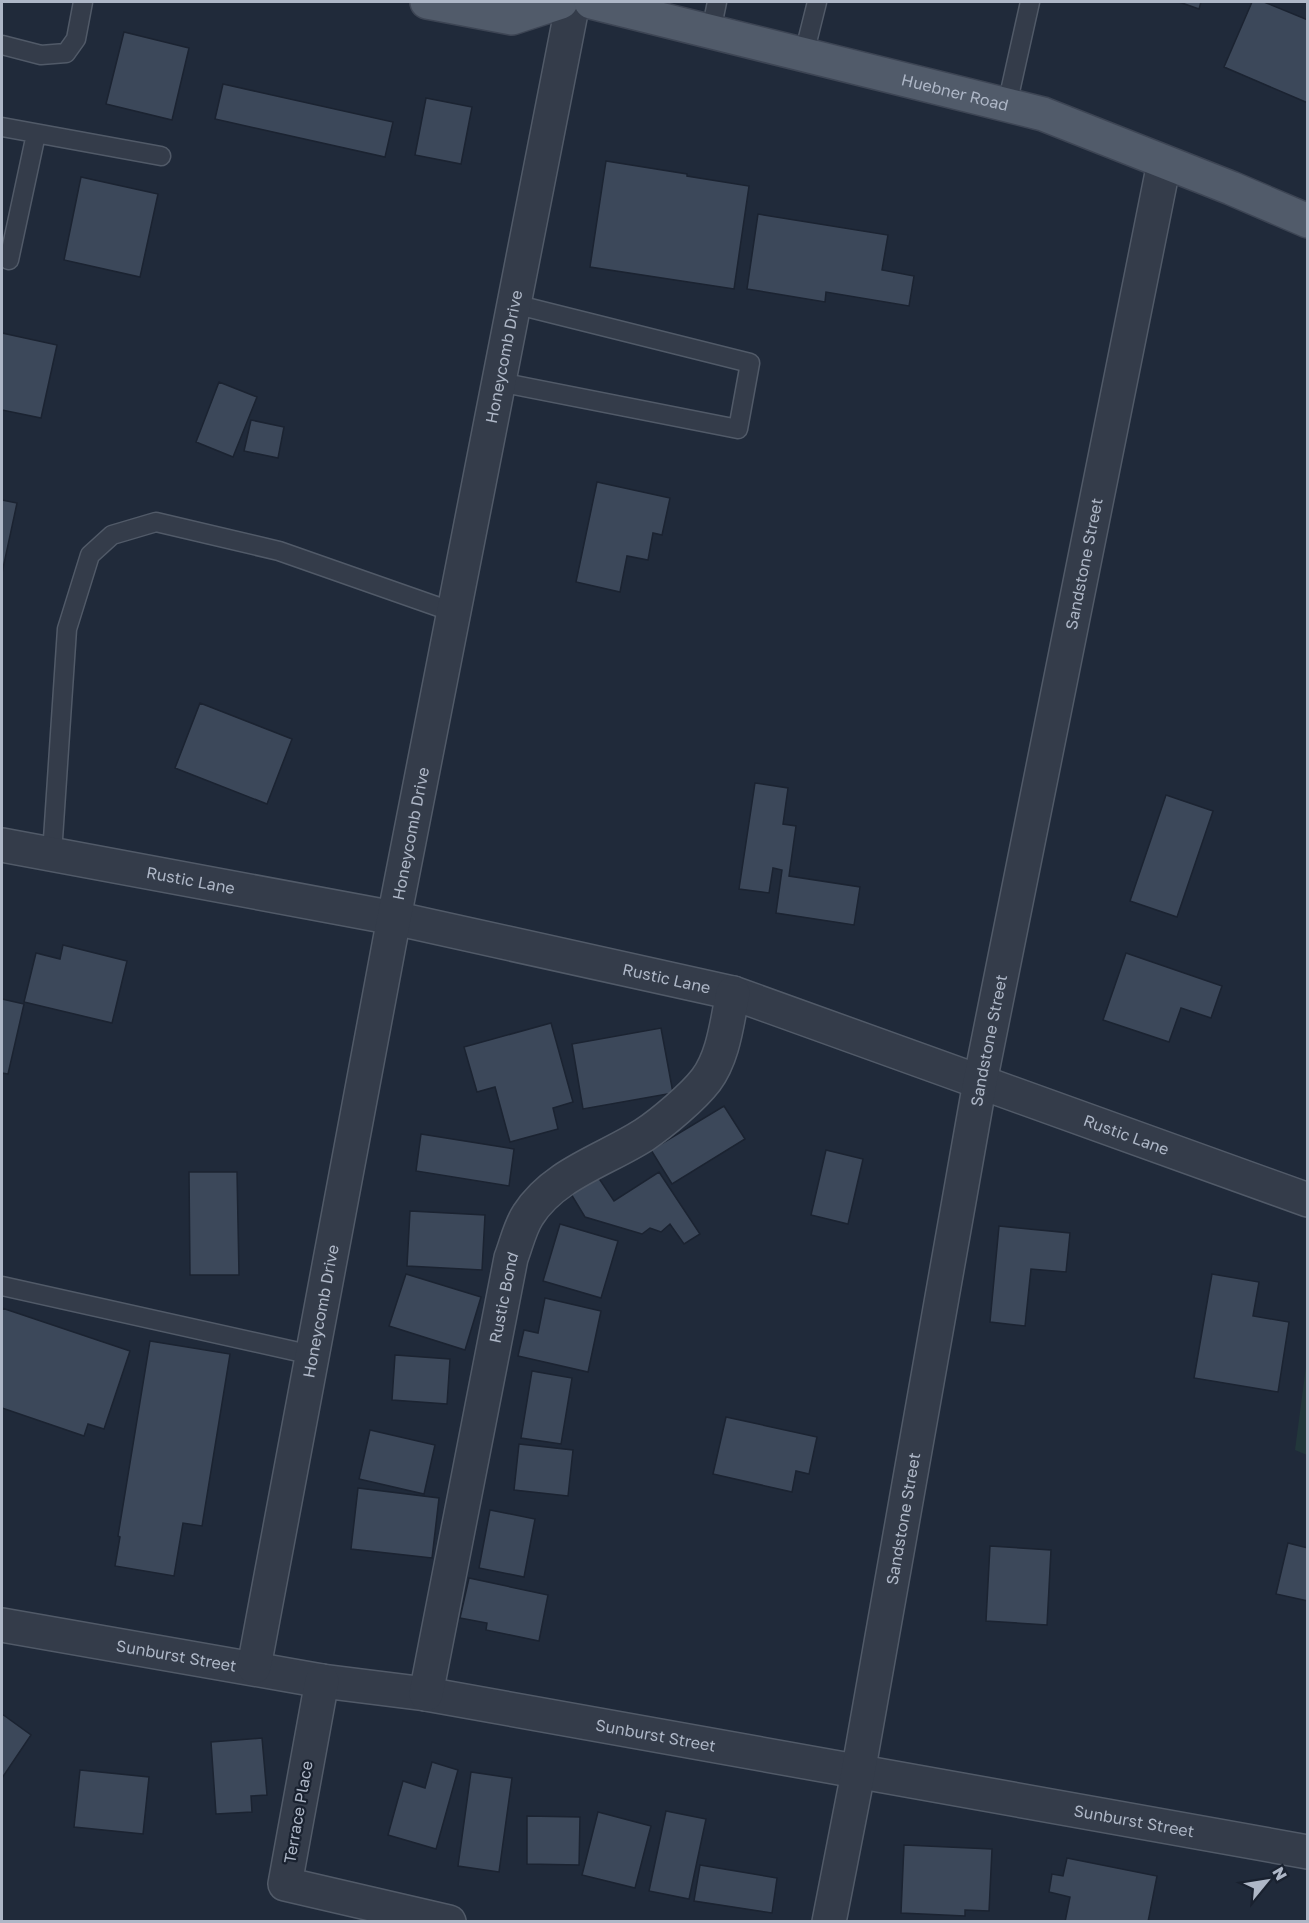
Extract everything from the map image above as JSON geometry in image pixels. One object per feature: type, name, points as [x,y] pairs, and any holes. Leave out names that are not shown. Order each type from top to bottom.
[{"type":"main road","points":[[427,2],[512,18],[561,2]]},
{"type":"main road","name":"Huebner Road","points":[[591,2],[714,16],[804,54],[1043,114],[1231,188],[1308,222]]},
{"type":"street","name":"Honeycomb Drive","points":[[254,1667],[394,918],[573,2]]},
{"type":"street","name":"Sandstone Street","points":[[829,1922],[858,1773],[980,1082],[1164,163]]},
{"type":"street","name":"Rustic Lane","points":[[2,845],[394,918],[733,993],[1308,1200]]},
{"type":"street","name":"Rustic Bond","points":[[426,1694],[511,1258],[526,1216],[542,1198],[580,1169],[645,1135],[706,1079],[721,1049],[733,993]]},
{"type":"street","name":"Sunburst Street","points":[[2,1624],[254,1667],[322,1681],[426,1694],[1308,1852]]},
{"type":"street","name":"Terrace Place","points":[[322,1681],[285,1884],[449,1922]]},
{"type":"lane","points":[[2,45],[41,55],[66,53],[76,39],[82,2]]},
{"type":"lane","points":[[804,54],[817,2]]},
{"type":"lane","points":[[1007,105],[1030,2]]},
{"type":"lane","points":[[2,127],[161,156]]},
{"type":"lane","points":[[9,260],[36,134]]},
{"type":"lane","points":[[499,382],[738,429],[750,363],[514,304]]},
{"type":"lane","points":[[52,854],[67,630],[90,555],[112,535],[156,522],[279,551],[453,612]]},
{"type":"lane","points":[[2,1286],[312,1355]]},
{"type":"green space","points":[[1307,1359],[1308,1455],[1295,1450]]},
{"type":"building","points":[[1179,2],[1201,2],[1199,9]]},
{"type":"building","points":[[1252,2],[1264,2],[1308,20],[1308,103],[1224,67]]},
{"type":"building","points":[[124,32],[189,48],[172,120],[106,104]]},
{"type":"building","points":[[223,84],[393,122],[385,157],[215,119]]},
{"type":"building","points":[[426,98],[472,107],[461,164],[415,155]]},
{"type":"building","points":[[606,161],[749,186],[734,289],[590,267]]},
{"type":"building","points":[[81,177],[158,194],[140,277],[64,260]]},
{"type":"building","points":[[758,214],[888,235],[882,270],[914,276],[909,306],[826,292],[825,302],[747,289]]},
{"type":"building","points":[[2,333],[57,345],[41,418],[2,410]]},
{"type":"building","points":[[219,382],[257,397],[233,457],[196,442]]},
{"type":"building","points":[[251,420],[284,427],[278,458],[244,451]]},
{"type":"building","points":[[597,482],[670,498],[662,535],[653,533],[648,560],[627,556],[620,592],[576,582]]},
{"type":"building","points":[[2,500],[17,503],[2,573]]},
{"type":"building","points":[[200,703],[292,739],[267,804],[175,768]]},
{"type":"building","points":[[755,783],[788,788],[783,824],[796,826],[789,876],[860,887],[854,925],[776,913],[782,870],[773,868],[769,893],[739,889]]},
{"type":"building","points":[[1166,795],[1213,811],[1177,917],[1130,901]]},
{"type":"building","points":[[63,945],[127,961],[112,1023],[24,1002],[36,953],[60,959]]},
{"type":"building","points":[[1126,953],[1222,986],[1211,1018],[1181,1008],[1169,1042],[1103,1020]]},
{"type":"building","points":[[2,999],[24,1004],[8,1074],[2,1073]]},
{"type":"building","points":[[551,1023],[573,1102],[553,1108],[558,1129],[510,1142],[495,1087],[477,1092],[464,1047]]},
{"type":"building","points":[[661,1028],[673,1093],[583,1109],[572,1044]]},
{"type":"building","points":[[724,1106],[745,1139],[672,1184],[651,1150]]},
{"type":"building","points":[[421,1134],[514,1149],[509,1186],[416,1171]]},
{"type":"building","points":[[826,1150],[863,1159],[848,1224],[811,1215]]},
{"type":"building","points":[[189,1172],[237,1172],[239,1275],[190,1275]]},
{"type":"building","points":[[659,1172],[700,1234],[684,1244],[670,1224],[661,1232],[650,1228],[642,1234],[585,1217],[571,1194],[598,1177],[614,1201]]},
{"type":"building","points":[[410,1211],[485,1215],[482,1270],[407,1266]]},
{"type":"building","points":[[560,1224],[618,1241],[601,1298],[543,1281]]},
{"type":"building","points":[[999,1226],[1070,1233],[1066,1272],[1031,1269],[1025,1326],[990,1322]]},
{"type":"building","points":[[406,1274],[481,1297],[465,1350],[389,1326]]},
{"type":"building","points":[[1212,1274],[1259,1282],[1253,1316],[1289,1322],[1278,1392],[1194,1378]]},
{"type":"building","points":[[545,1298],[601,1311],[588,1372],[518,1356],[524,1330],[538,1333]]},
{"type":"building","points":[[2,1308],[130,1351],[104,1429],[88,1424],[84,1436],[2,1408]]},
{"type":"building","points":[[150,1341],[230,1354],[202,1526],[183,1523],[174,1576],[115,1566]]},
{"type":"building","points":[[395,1355],[450,1359],[447,1404],[392,1400]]},
{"type":"building","points":[[532,1371],[572,1378],[561,1444],[521,1438]]},
{"type":"building","points":[[726,1417],[817,1437],[809,1474],[796,1471],[792,1492],[713,1474]]},
{"type":"building","points":[[370,1430],[435,1445],[424,1494],[359,1479]]},
{"type":"building","points":[[519,1444],[573,1450],[568,1496],[514,1490]]},
{"type":"building","points":[[358,1488],[439,1498],[432,1558],[351,1549]]},
{"type":"building","points":[[490,1510],[535,1519],[524,1577],[479,1568]]},
{"type":"building","points":[[1288,1543],[1308,1548],[1308,1601],[1276,1594]]},
{"type":"building","points":[[990,1546],[1051,1550],[1047,1625],[986,1621]]},
{"type":"building","points":[[469,1578],[548,1595],[539,1641],[486,1630],[487,1623],[460,1618]]},
{"type":"building","points":[[2,1714],[31,1735],[2,1778]]},
{"type":"building","points":[[262,1738],[267,1795],[251,1796],[252,1812],[216,1814],[211,1742]]},
{"type":"building","points":[[432,1762],[458,1770],[436,1849],[388,1835],[403,1781],[425,1788]]},
{"type":"building","points":[[80,1770],[149,1777],[143,1834],[74,1827]]},
{"type":"building","points":[[471,1772],[512,1778],[499,1872],[458,1866]]},
{"type":"building","points":[[666,1811],[706,1819],[689,1899],[649,1891]]},
{"type":"building","points":[[598,1812],[651,1826],[635,1888],[582,1875]]},
{"type":"building","points":[[527,1816],[580,1817],[579,1865],[527,1864]]},
{"type":"building","points":[[904,1845],[992,1849],[989,1911],[965,1910],[965,1916],[901,1913]]},
{"type":"building","points":[[1067,1858],[1157,1876],[1148,1922],[1065,1922],[1070,1897],[1049,1892],[1052,1874],[1063,1876]]},
{"type":"building","points":[[700,1865],[777,1878],[772,1913],[694,1901]]}]
